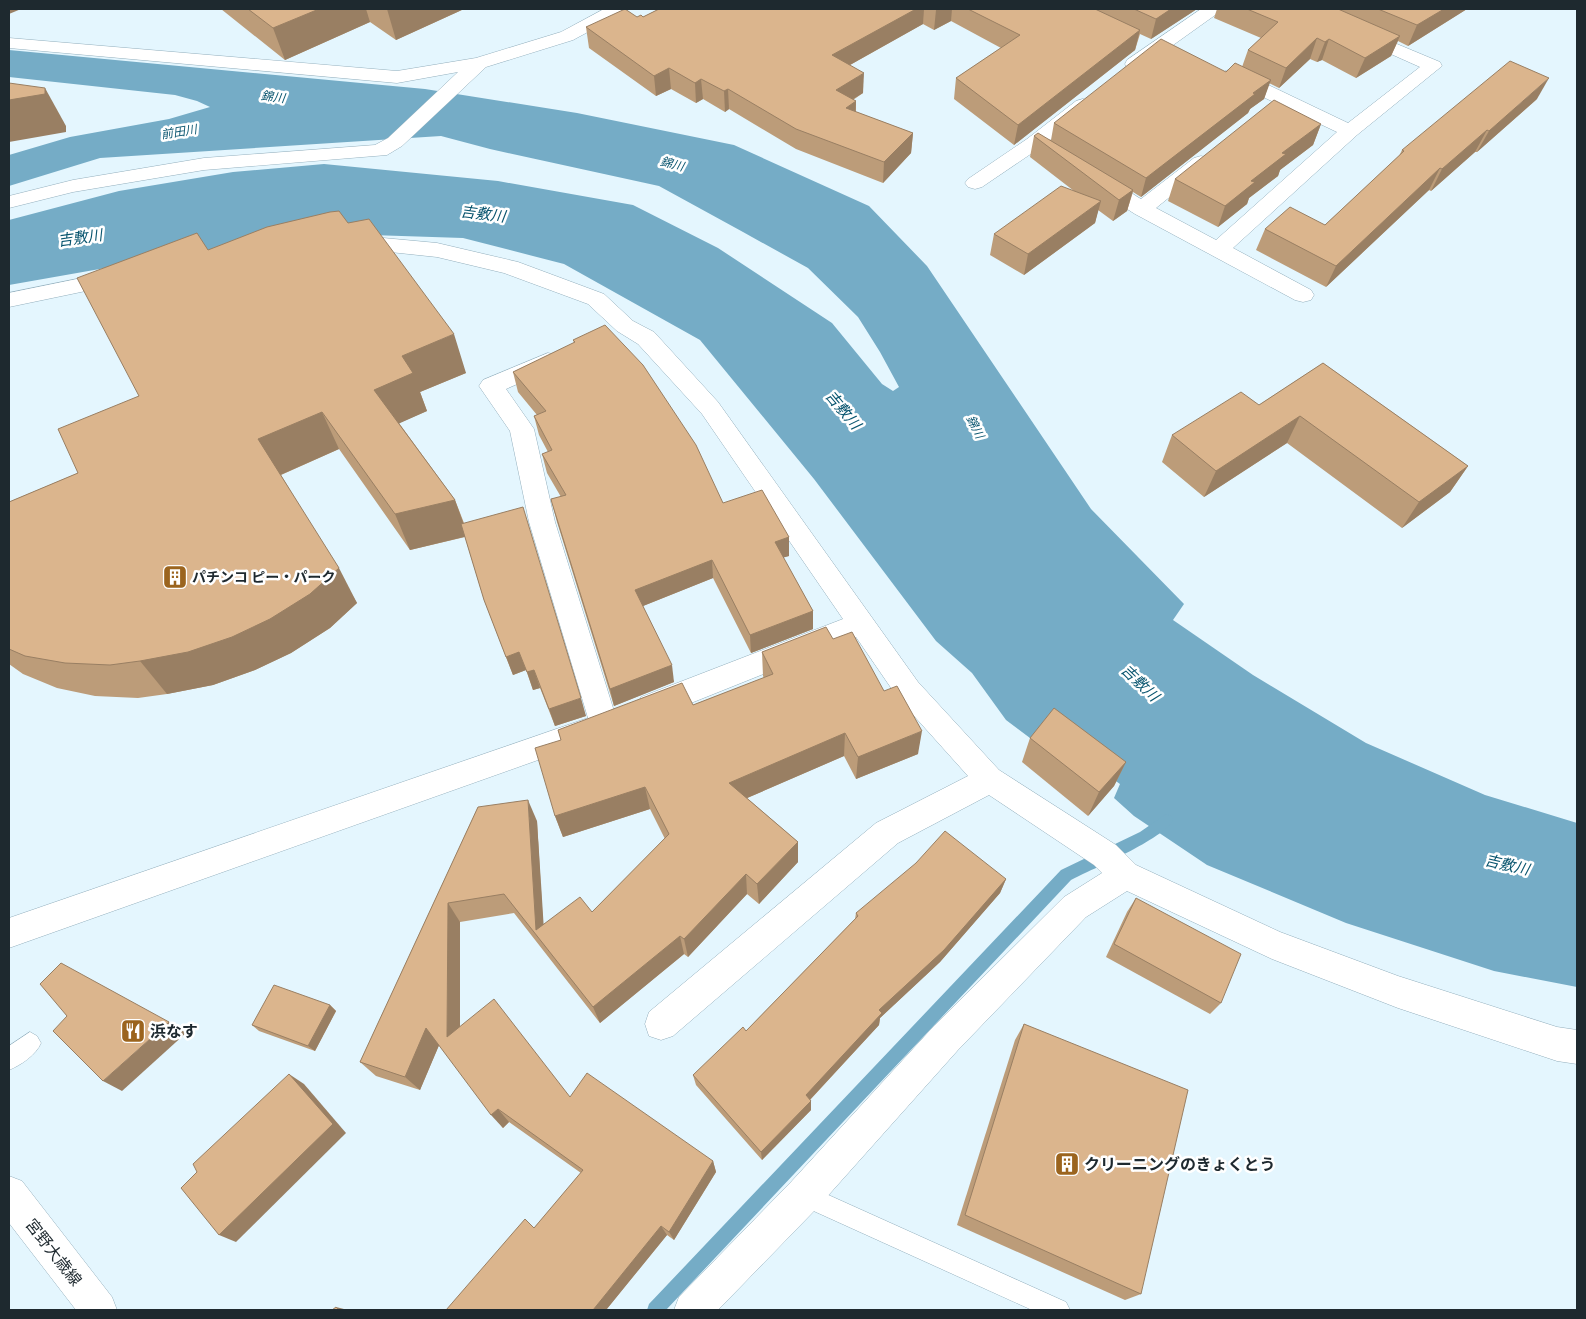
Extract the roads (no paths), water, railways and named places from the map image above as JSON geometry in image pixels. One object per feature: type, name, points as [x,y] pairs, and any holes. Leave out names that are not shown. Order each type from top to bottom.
[{"type":"street","points":[[9,42],[397,77],[479,63],[567,36],[617,9]]},
{"type":"street","points":[[1123,73],[1151,44],[1212,9]]},
{"type":"street","points":[[1218,250],[1350,131],[1432,66],[1345,27]]},
{"type":"street","points":[[1151,44],[1182,51]]},
{"type":"street","points":[[9,202],[73,186],[204,164],[380,151],[394,142],[479,63]]},
{"type":"street","points":[[1218,68],[1273,105],[1350,131]]},
{"type":"street","points":[[975,183],[1042,148],[1093,96]]},
{"type":"street","points":[[1142,210],[1219,148]]},
{"type":"street","points":[[1084,174],[1142,210],[1303,295]]},
{"type":"street","points":[[325,244],[354,241],[437,250],[510,267],[596,299],[625,326],[646,338],[710,408],[908,690],[989,779],[1105,855],[1125,875],[1272,944],[1398,992],[1557,1044],[1577,1047]]},
{"type":"street","points":[[9,300],[141,273]]},
{"type":"street","points":[[599,338],[625,326]]},
{"type":"street","points":[[572,350],[491,386],[522,429],[542,522],[604,724]]},
{"type":"street","points":[[9,933],[604,724],[861,623]]},
{"type":"street","points":[[661,1024],[887,833],[970,791],[989,779]]},
{"type":"street","points":[[692,1310],[804,1195],[946,1038],[1075,907],[1125,875]]},
{"type":"street","name":"宮野大歳線","points":[[9,1194],[99,1310]]},
{"type":"lane","points":[[9,1059],[30,1043]]},
{"type":"lane","points":[[804,1195],[1058,1310]]},
{"type":"water","points":[[9,50],[425,89],[577,113],[734,145],[869,206],[927,266],[1091,509],[1184,604],[1173,620],[1253,675],[1366,743],[1485,795],[1577,823],[1577,987],[1494,971],[1346,923],[1207,865],[1134,816],[1114,798],[1120,784],[1044,730],[1030,738],[1006,720],[972,673],[936,641],[814,479],[700,340],[564,264],[463,238],[371,235],[219,248],[9,285],[9,220],[119,191],[233,172],[324,164],[498,181],[633,205],[718,248],[832,323],[882,384],[893,391],[899,387],[858,317],[808,268],[659,186],[490,149],[441,136],[100,158],[9,186],[9,155],[70,137],[169,119],[210,107],[175,95],[9,77]]},
{"type":"waterway","points":[[655,1310],[1066,875],[1145,836],[1166,820]]},
{"type":"place","name":"パチンコ ピー・パーク","points":[[175,577]]},
{"type":"place","name":"浜なす","points":[[133,1031]]},
{"type":"place","name":"クリーニングのきょくとう","points":[[1067,1164]]},
{"type":"water label","name":"錦川","points":[[273,97]]},
{"type":"water label","name":"前田川","points":[[179,132]]},
{"type":"water label","name":"錦川","points":[[672,164]]},
{"type":"water label","name":"吉敷川","points":[[483,214]]},
{"type":"water label","name":"吉敷川","points":[[80,238]]},
{"type":"water label","name":"吉敷川","points":[[843,410]]},
{"type":"water label","name":"錦川","points":[[975,427]]},
{"type":"water label","name":"吉敷川","points":[[1140,683]]},
{"type":"water label","name":"吉敷川","points":[[1507,865]]}]
